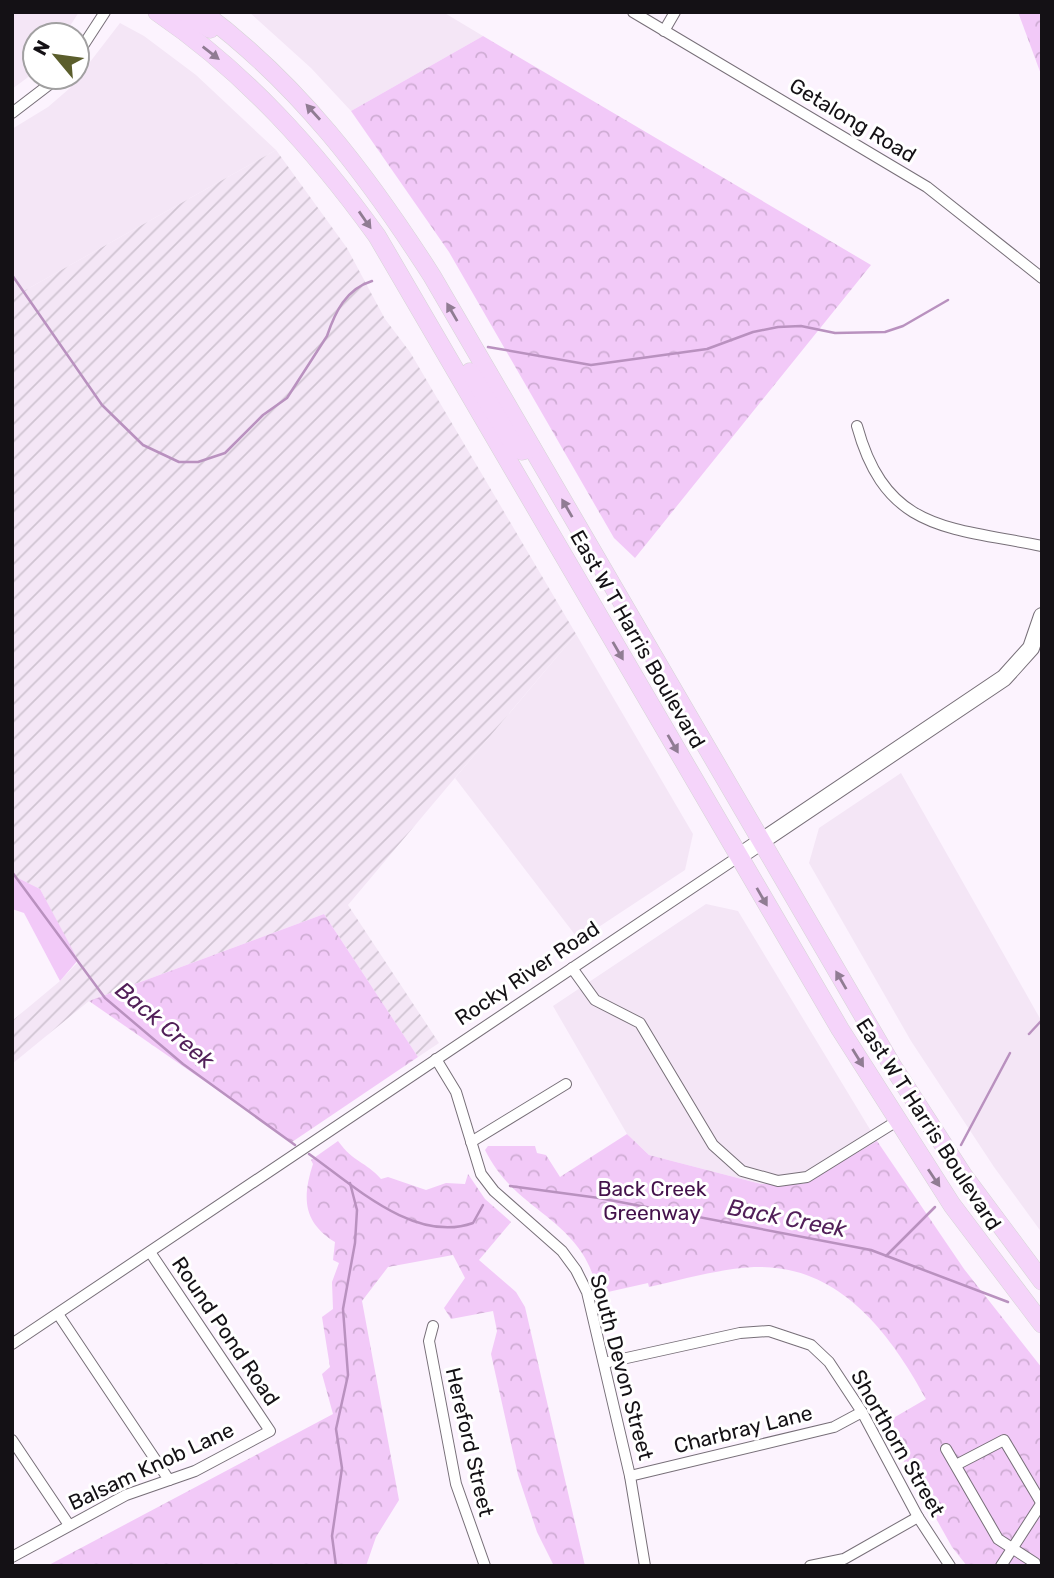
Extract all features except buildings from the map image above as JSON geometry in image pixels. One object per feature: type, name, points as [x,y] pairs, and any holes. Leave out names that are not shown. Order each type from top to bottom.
[{"type":"main road","name":"East W T Harris Boulevard","points":[[156,12],[231,69],[291,128],[348,196],[401,276],[738,857],[897,1121],[975,1236],[1042,1324]]},
{"type":"main road","points":[[184,12],[286,85]]},
{"type":"main road","name":"East W T Harris Boulevard","points":[[202,12],[246,47],[286,85],[333,135],[387,206],[935,1133],[1042,1281]]},
{"type":"main road","points":[[401,276],[420,294],[512,442],[522,450],[532,448]]},
{"type":"street","points":[[91,34],[105,12]]},
{"type":"street","name":"Getalong Road","points":[[633,12],[927,187],[1042,278]]},
{"type":"street","points":[[664,31],[675,12]]},
{"type":"street","points":[[12,113],[41,91]]},
{"type":"street","points":[[857,426],[872,470],[888,492],[908,510],[945,526],[1042,546]]},
{"type":"street","name":"Rocky River Road","points":[[12,1344],[1004,678],[1027,654],[1042,616]]},
{"type":"street","points":[[572,968],[595,1000],[639,1023],[713,1145],[742,1171],[778,1181],[807,1177],[897,1121]]},
{"type":"street","name":"South Devon Street","points":[[436,1059],[456,1092],[481,1174],[494,1191],[544,1234],[576,1270],[587,1292],[631,1476],[645,1566]]},
{"type":"street","points":[[471,1142],[566,1084]]},
{"type":"street","name":"Round Pond Road","points":[[150,1252],[270,1431]]},
{"type":"street","points":[[58,1314],[169,1480]]},
{"type":"street","name":"Hereford Street","points":[[433,1326],[429,1341],[456,1484],[485,1566]]},
{"type":"street","name":"Shorthorn Street","points":[[604,1363],[740,1333],[769,1331],[811,1345],[829,1362],[862,1412],[918,1517],[950,1566]]},
{"type":"street","name":"Charbray Lane","points":[[631,1476],[834,1427],[862,1412]]},
{"type":"street","name":"Balsam Knob Lane","points":[[12,1557],[126,1495],[195,1471],[270,1431]]},
{"type":"street","points":[[12,1440],[69,1525]]},
{"type":"street","points":[[956,1465],[1004,1440],[1042,1504],[1001,1566]]},
{"type":"street","points":[[946,1449],[998,1539],[1035,1563]]},
{"type":"street","points":[[810,1566],[844,1559],[918,1517]]},
{"type":"shaded area","points":[[12,12],[79,12],[73,21],[21,21],[21,82],[12,89]]},
{"type":"shaded area","points":[[249,12],[443,12],[483,36],[351,111],[311,68]]},
{"type":"shaded area","points":[[120,23],[144,36],[196,75],[276,150],[22,292],[12,301],[12,129],[48,107],[67,91],[91,91],[91,61]]},
{"type":"shaded area","points":[[276,150],[347,248],[385,319],[410,352],[576,634],[348,905],[439,1043],[418,1057],[324,914],[89,1001],[12,1064],[12,1021],[60,981],[78,962],[40,889],[12,875],[12,301],[22,292]]},
{"type":"shaded area","points":[[576,634],[693,834],[685,870],[579,940],[455,778]]},
{"type":"shaded area","points":[[901,773],[1042,1022],[1042,1233],[994,1167],[911,1041],[809,863],[819,828]]},
{"type":"shaded area","points":[[706,904],[738,911],[877,1141],[803,1184],[761,1184],[649,1155],[627,1134],[553,1006]]},
{"type":"green space","points":[[1018,12],[1042,12],[1042,77]]},
{"type":"green space","points":[[483,36],[871,265],[635,558],[614,538],[449,252],[351,111]]},
{"type":"green space","points":[[12,875],[40,889],[78,960],[60,981],[24,913],[12,909]]},
{"type":"green space","points":[[324,914],[418,1057],[292,1142],[89,1001]]},
{"type":"green space","name":"Back Creek Greenway","points":[[627,1134],[649,1155],[761,1184],[803,1184],[877,1141],[964,1269],[1042,1368],[1042,1566],[967,1566],[952,1547],[883,1424],[926,1399],[896,1350],[878,1327],[836,1290],[812,1277],[784,1269],[754,1267],[715,1272],[649,1287],[648,1283],[599,1294],[587,1262],[571,1239],[507,1182],[485,1150],[488,1146],[535,1146],[537,1153],[546,1155],[560,1177]]},
{"type":"green space","points":[[338,1141],[349,1154],[381,1179],[388,1177],[426,1190],[446,1183],[465,1184],[468,1174],[485,1199],[511,1222],[479,1260],[516,1292],[525,1307],[585,1566],[554,1566],[537,1532],[518,1475],[491,1354],[497,1331],[493,1311],[451,1319],[444,1308],[465,1278],[453,1255],[388,1267],[362,1301],[399,1500],[376,1537],[366,1566],[47,1566],[333,1414],[322,1374],[330,1367],[322,1317],[333,1309],[332,1282],[339,1263],[333,1260],[335,1242],[324,1234],[311,1217],[307,1188],[313,1164],[311,1160]]},
{"type":"waterway","points":[[12,275],[102,405],[143,445],[179,462],[198,462],[225,453],[263,415],[287,398],[327,336],[343,302],[355,290],[372,281]]},
{"type":"waterway","points":[[488,347],[591,365],[707,349],[753,332],[778,327],[801,326],[835,333],[885,332],[903,326],[948,300]]},
{"type":"waterway","name":"Back Creek","points":[[12,872],[105,998],[183,1064],[295,1145]]},
{"type":"waterway","points":[[1029,1034],[1042,1020]]},
{"type":"waterway","points":[[961,1145],[1010,1053]]},
{"type":"waterway","name":"Back Creek","points":[[309,1154],[365,1195],[407,1219],[451,1227],[473,1223],[483,1205]]},
{"type":"waterway","points":[[336,1566],[332,1536],[342,1468],[336,1429],[348,1375],[343,1309],[355,1243],[357,1210],[350,1183]]},
{"type":"waterway","name":"Back Creek","points":[[510,1186],[599,1198],[871,1250],[1008,1302]]},
{"type":"waterway","points":[[886,1256],[935,1207]]}]
